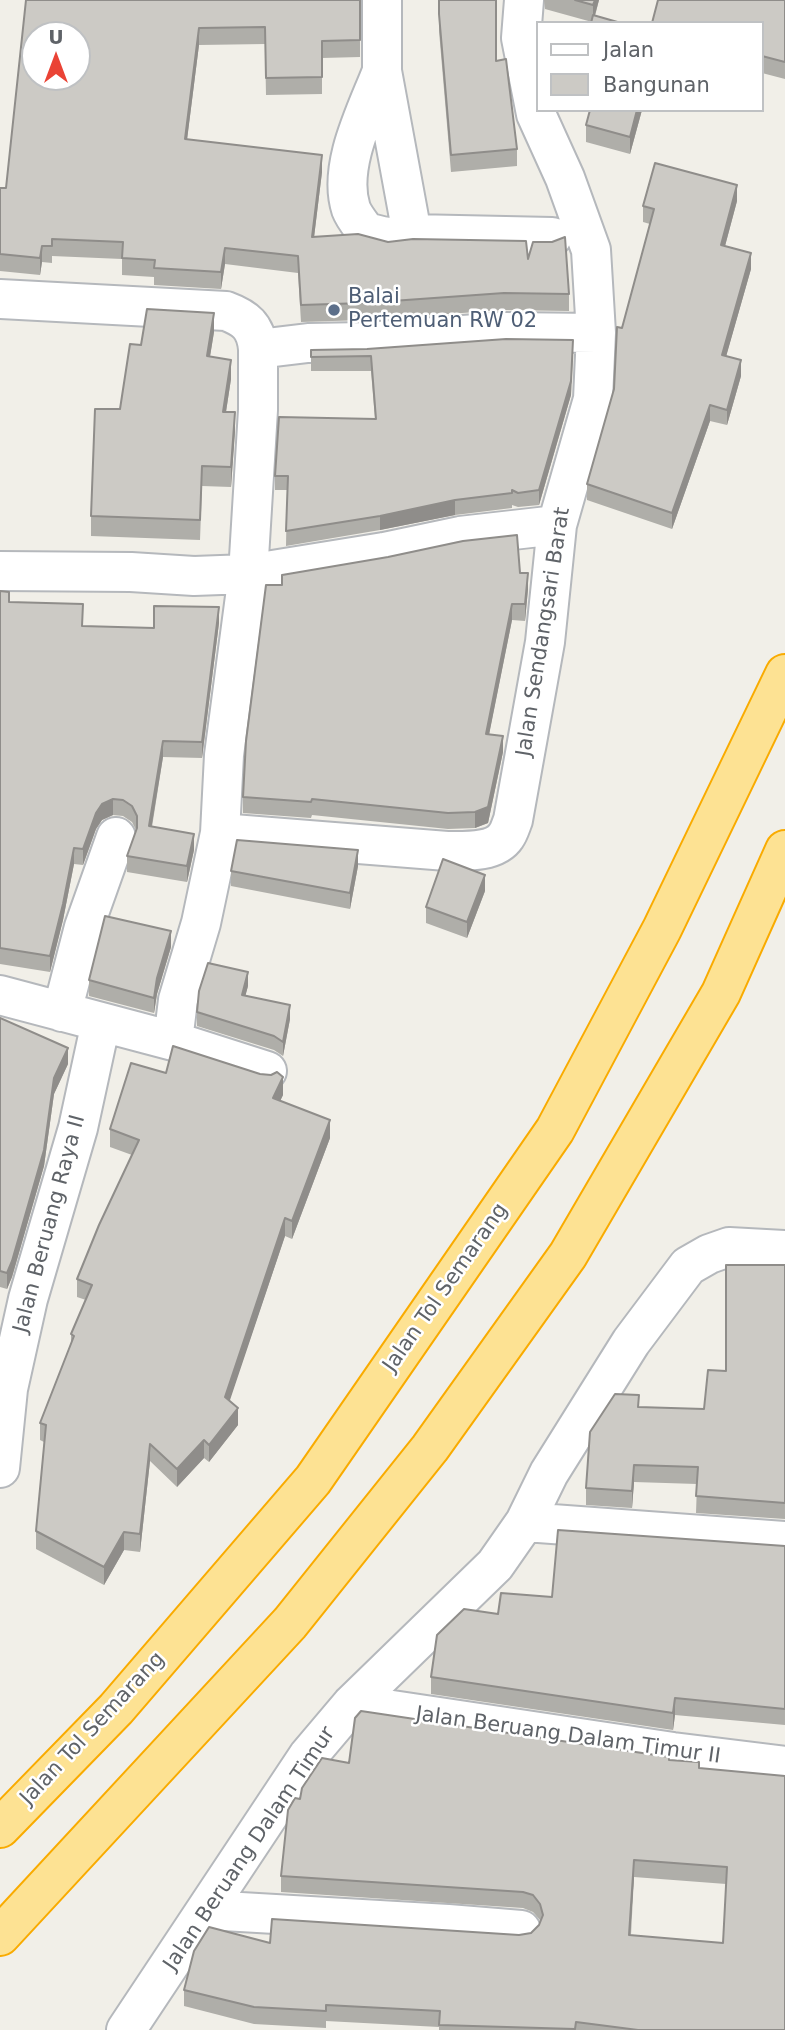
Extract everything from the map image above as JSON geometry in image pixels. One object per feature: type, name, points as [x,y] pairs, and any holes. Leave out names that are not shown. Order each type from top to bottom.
[{"type":"highway","name":"Jalan Tol Semarang","points":[[0,1828],[116,1709],[313,1480],[555,1130],[662,929],[785,674]]},
{"type":"highway","points":[[721,993],[785,850]]},
{"type":"highway","points":[[0,1936],[290,1623],[430,1448],[568,1255],[721,993],[785,898]]},
{"type":"street","points":[[383,0],[383,71],[412,234]]},
{"type":"street","name":"Jalan Sendangsari Barat","points":[[220,833],[474,851],[497,844],[506,837],[513,820],[545,642],[556,525],[593,399],[596,332],[591,250],[565,178],[536,114],[521,38],[524,0]]},
{"type":"street","points":[[383,71],[356,136],[347,180],[351,210],[366,232],[387,237],[412,234],[552,237]]},
{"type":"street","points":[[0,299],[226,311],[242,317],[252,328],[258,349],[258,410],[248,574],[224,755],[220,833],[201,923],[178,1000],[173,1041]]},
{"type":"street","points":[[258,349],[308,343],[365,342],[505,332],[596,332]]},
{"type":"street","points":[[0,571],[131,572],[194,576],[248,574],[384,552],[460,536],[556,525]]},
{"type":"street","points":[[62,1012],[84,927],[116,837]]},
{"type":"street","points":[[0,995],[173,1041],[267,1071]]},
{"type":"street","name":"Jalan Beruang Raya II","points":[[0,1468],[8,1389],[25,1312],[78,1128],[101,1022]]},
{"type":"street","name":"Jalan Beruang Dalam Timur","points":[[134,2028],[206,1909],[308,1756],[352,1704],[495,1565],[525,1522],[549,1473],[598,1393],[631,1342],[688,1266],[729,1247],[782,1245]]},
{"type":"street","points":[[525,1522],[785,1541]]},
{"type":"street","name":"Jalan Beruang Dalam Timur II","points":[[352,1704],[785,1766]]},
{"type":"street","points":[[206,1909],[521,1930]]},
{"type":"building","points":[[26,0],[360,0],[360,40],[322,41],[322,77],[266,78],[265,27],[199,28],[185,139],[322,155],[312,237],[358,234],[388,242],[413,239],[526,241],[528,259],[533,242],[552,242],[565,237],[569,294],[504,293],[301,305],[298,256],[225,248],[221,272],[154,268],[155,260],[122,258],[123,242],[52,239],[52,246],[42,246],[40,258],[0,254],[0,188],[6,188],[21,47],[21,91],[91,91],[91,21],[24,21]]},
{"type":"building","points":[[439,0],[496,0],[496,61],[506,59],[517,149],[451,155]]},
{"type":"building","points":[[575,0],[595,0],[593,5]]},
{"type":"building","points":[[658,0],[785,0],[785,62],[764,57],[764,21],[653,21]]},
{"type":"building","points":[[593,15],[614,21],[592,21]]},
{"type":"building","points":[[589,112],[636,112],[630,137],[586,125]]},
{"type":"building","points":[[655,163],[737,185],[721,245],[751,253],[722,355],[741,360],[727,410],[710,405],[672,513],[587,484],[614,389],[617,327],[622,328],[654,209],[643,206]]},
{"type":"building","points":[[147,309],[214,313],[207,356],[231,360],[223,412],[235,412],[231,467],[202,466],[200,520],[91,516],[95,409],[120,409],[130,344],[141,345]]},
{"type":"building","points":[[506,339],[573,340],[571,381],[539,490],[518,493],[512,490],[512,493],[455,500],[380,516],[286,531],[288,476],[275,476],[279,417],[376,419],[371,356],[311,357],[311,350],[367,349]]},
{"type":"building","points":[[517,535],[520,573],[528,573],[525,604],[512,604],[486,734],[503,736],[488,807],[475,812],[448,813],[312,799],[311,802],[243,797],[246,741],[266,585],[282,585],[282,575],[463,541]]},
{"type":"building","points":[[0,591],[9,592],[9,602],[83,604],[82,626],[154,628],[154,606],[219,607],[202,742],[163,741],[149,826],[194,834],[187,866],[127,856],[137,828],[137,816],[132,806],[123,800],[113,799],[102,804],[83,849],[74,848],[50,956],[0,948]]},
{"type":"building","points":[[237,840],[358,850],[350,893],[231,871]]},
{"type":"building","points":[[443,859],[485,875],[467,922],[426,907]]},
{"type":"building","points":[[105,916],[171,931],[154,998],[89,980]]},
{"type":"building","points":[[208,963],[248,972],[242,995],[290,1005],[283,1042],[274,1036],[197,1012],[199,991]]},
{"type":"building","points":[[0,1018],[68,1048],[54,1078],[44,1150],[7,1273],[0,1271]]},
{"type":"building","points":[[173,1046],[260,1074],[271,1075],[277,1072],[283,1077],[273,1098],[330,1120],[292,1221],[285,1218],[225,1397],[238,1408],[209,1445],[204,1440],[177,1469],[150,1444],[140,1534],[124,1532],[104,1567],[36,1531],[46,1425],[40,1423],[74,1336],[71,1334],[92,1285],[77,1279],[139,1140],[110,1129],[131,1063],[166,1073]]},
{"type":"building","points":[[726,1265],[785,1265],[785,1503],[696,1496],[698,1467],[634,1465],[632,1491],[586,1488],[590,1432],[615,1394],[639,1395],[638,1407],[704,1409],[708,1370],[726,1371]]},
{"type":"building","points":[[558,1530],[785,1546],[785,1709],[675,1698],[673,1713],[431,1677],[437,1635],[464,1609],[498,1614],[501,1593],[552,1597]]},
{"type":"building","points":[[361,1711],[669,1757],[669,1760],[699,1762],[699,1768],[785,1776],[785,2030],[638,2030],[576,2022],[575,2029],[439,2025],[440,2011],[326,2005],[326,2011],[254,2007],[184,1990],[194,1951],[209,1927],[270,1943],[272,1919],[519,1935],[531,1933],[539,1925],[543,1915],[540,1904],[533,1895],[523,1892],[281,1876],[288,1810],[295,1798],[300,1799],[302,1788],[322,1758],[349,1763],[355,1718]],"holes":[[[634,1860],[727,1867],[723,1943],[629,1935]]]},
{"type":"place","name":"Balai Pertemuan RW 02","points":[[334,310]]}]
